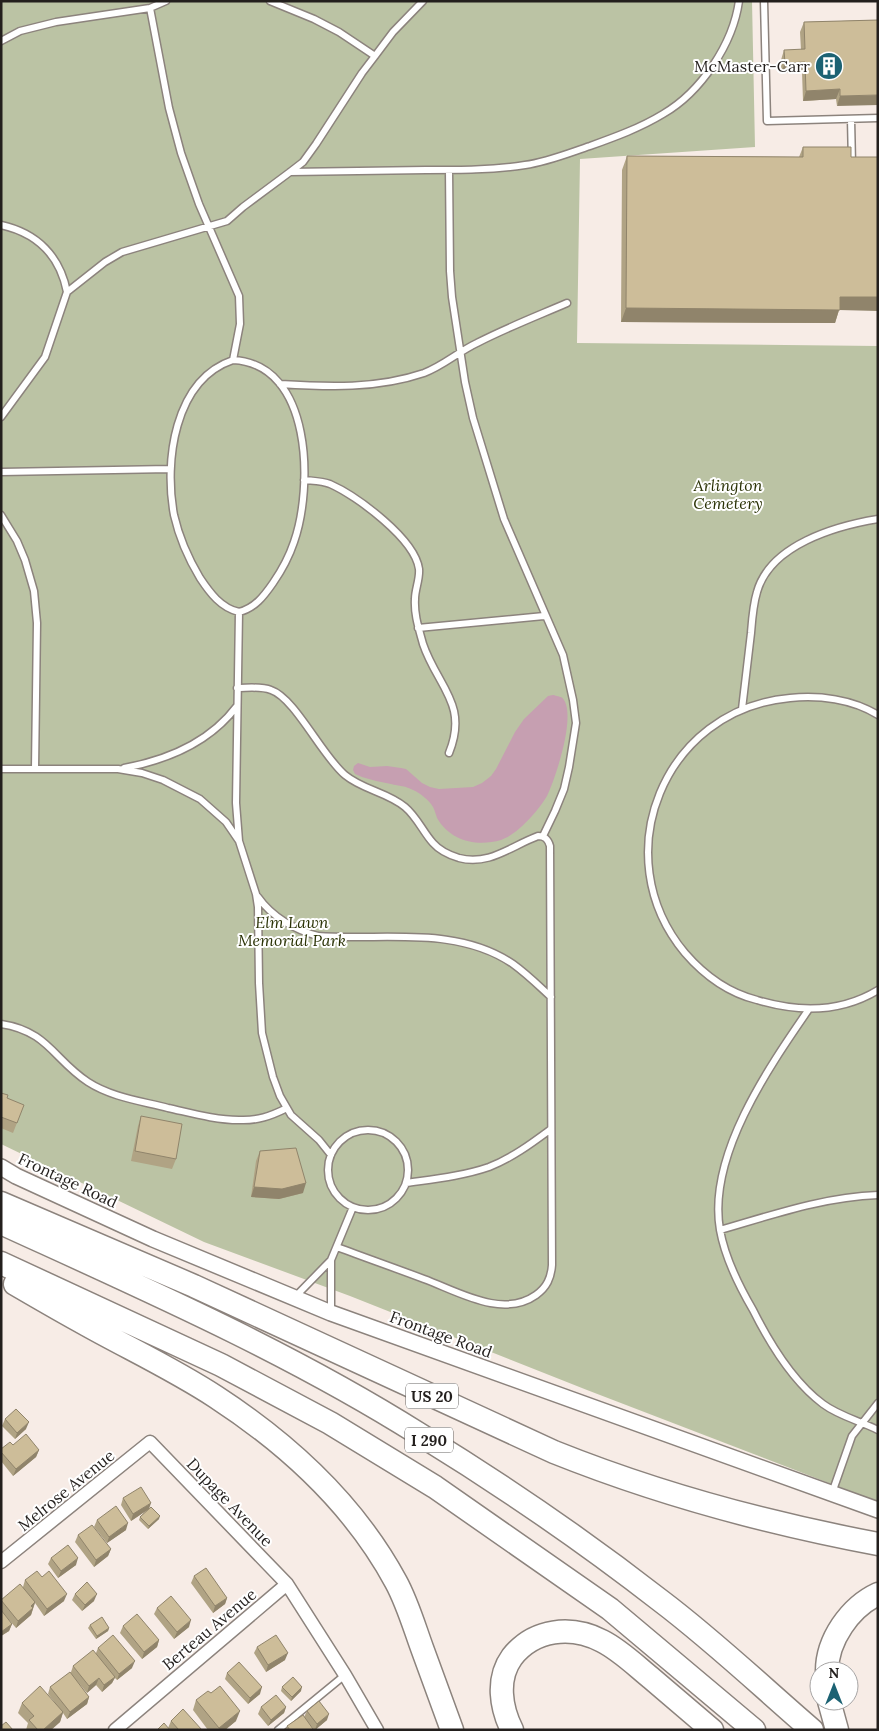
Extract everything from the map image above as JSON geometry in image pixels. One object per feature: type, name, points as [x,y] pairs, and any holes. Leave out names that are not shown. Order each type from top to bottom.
[{"type":"highway","name":"US 20","points":[[1,1203],[194,1286],[546,1448],[610,1474],[677,1497],[757,1519],[878,1544]]},
{"type":"highway","name":"I 290","points":[[1,1223],[228,1329],[319,1376],[418,1433],[501,1487],[662,1602],[812,1730]]},
{"type":"highway","name":"I 290","points":[[1,1264],[222,1365],[330,1424],[435,1487],[610,1609],[754,1730]]},
{"type":"highway","points":[[1,1276],[173,1371],[216,1397],[257,1426],[328,1488],[353,1517],[380,1554],[397,1583],[409,1610],[452,1730]]},
{"type":"highway","points":[[828,1661],[831,1647],[840,1629],[855,1610],[878,1594]]},
{"type":"highway","points":[[512,1730],[505,1716],[502,1702],[505,1670],[521,1648],[534,1639],[549,1632],[566,1631],[584,1634],[602,1641],[629,1660],[712,1730]]},
{"type":"highway","points":[[831,1711],[836,1730]]},
{"type":"street","name":"Frontage Road","points":[[1,1167],[16,1176],[154,1239],[331,1313],[878,1510]]},
{"type":"street","name":"Melrose Avenue","points":[[1,1562],[150,1442]]},
{"type":"street","name":"Dupage Avenue","points":[[150,1442],[287,1584]]},
{"type":"street","points":[[287,1584],[345,1675],[377,1730]]},
{"type":"street","name":"Berteau Avenue","points":[[115,1730],[287,1584]]},
{"type":"lane","points":[[1,41],[20,31],[56,22],[150,8],[166,1]]},
{"type":"lane","points":[[270,1],[314,19],[339,32],[375,56]]},
{"type":"lane","points":[[67,292],[105,262],[122,252],[227,222],[303,162],[362,73],[393,32],[423,1]]},
{"type":"lane","points":[[290,172],[449,170],[507,167],[540,162],[624,133],[664,114],[706,75],[731,33],[739,1]]},
{"type":"lane","points":[[764,1],[767,121],[878,118]]},
{"type":"lane","points":[[150,8],[174,130],[189,179],[239,296],[240,324],[233,360]]},
{"type":"lane","points":[[851,119],[852,170]]},
{"type":"lane","points":[[449,170],[452,297],[460,353],[473,418],[504,519],[544,616],[563,655],[569,677],[576,723],[564,789],[543,836]]},
{"type":"lane","points":[[1,225],[25,232],[42,245],[65,281],[67,292],[45,357],[1,417]]},
{"type":"lane","points":[[280,384],[369,385],[402,379],[446,363],[478,342],[568,303]]},
{"type":"lane","points":[[233,360],[242,361],[260,368],[280,384],[287,394],[299,421],[304,459],[303,500],[300,520],[295,541],[286,562],[263,597],[247,610],[239,612],[228,609],[221,604],[204,583],[189,558],[174,515],[170,487],[170,469],[176,431],[185,404],[192,393],[209,374],[218,367],[233,360]]},
{"type":"lane","points":[[1,472],[170,469]]},
{"type":"lane","points":[[304,480],[319,481],[341,490],[387,523],[406,544],[416,560],[419,570],[415,600],[418,628],[431,663],[448,692],[455,712],[457,724],[449,753]]},
{"type":"lane","points":[[1,515],[17,541],[34,591],[37,623],[35,769]]},
{"type":"lane","points":[[742,709],[755,598],[766,572],[776,560],[799,545],[833,531],[878,519]]},
{"type":"lane","points":[[239,612],[236,803],[239,840],[256,894],[258,907],[262,1033],[273,1077],[280,1096],[296,1121],[319,1140],[331,1155]]},
{"type":"lane","points":[[418,628],[544,616]]},
{"type":"lane","points":[[237,688],[260,688],[278,693],[293,708],[338,768],[355,782],[401,803],[414,816],[432,842],[447,854],[466,860],[483,859],[504,853],[532,838],[543,836]]},
{"type":"lane","points":[[878,715],[841,700],[808,696],[773,699],[742,709],[712,726],[689,747],[671,770],[658,796],[649,828],[648,864],[655,901],[672,937],[696,965],[721,985],[748,998],[780,1007],[809,1010],[847,1003],[878,990]]},
{"type":"lane","points":[[1,769],[118,769],[143,765],[201,740],[228,717],[237,706]]},
{"type":"lane","points":[[118,769],[163,780],[200,799],[226,822],[239,840]]},
{"type":"lane","points":[[336,1247],[487,1302],[509,1304],[531,1298],[547,1285],[552,1271],[550,846],[549,841],[543,836]]},
{"type":"lane","points":[[256,894],[265,907],[303,932],[318,936],[432,937],[476,946],[512,964],[551,997]]},
{"type":"lane","points":[[809,1010],[762,1080],[731,1147],[720,1183],[718,1199],[720,1230],[730,1264],[744,1295],[793,1374],[824,1404],[878,1430]]},
{"type":"lane","points":[[1,1024],[23,1029],[31,1033],[52,1048],[88,1082],[122,1097],[203,1116],[240,1120],[270,1117],[287,1108]]},
{"type":"lane","points":[[406,1183],[454,1176],[490,1166],[524,1149],[552,1129]]},
{"type":"lane","points":[[369,1130],[385,1134],[392,1138],[403,1150],[408,1166],[406,1183],[399,1195],[386,1206],[371,1210],[353,1207],[341,1199],[330,1182],[328,1173],[331,1155],[338,1143],[352,1133],[369,1130]]},
{"type":"lane","points":[[720,1230],[815,1203],[858,1196],[878,1195]]},
{"type":"lane","points":[[331,1313],[331,1260],[353,1207]]},
{"type":"lane","points":[[294,1298],[331,1260]]},
{"type":"lane","points":[[832,1493],[852,1436],[878,1402]]},
{"type":"lane","points":[[278,1730],[345,1675]]},
{"type":"green space","name":"Elm Lawn Memorial Park","points":[[1,1],[752,1],[755,147],[580,159],[577,343],[878,346],[878,1502],[350,1296],[204,1242],[1,1144]]},
{"type":"shaded area","points":[[548,696],[561,697],[566,704],[568,715],[564,745],[555,775],[547,796],[539,808],[520,828],[501,840],[483,843],[457,837],[442,826],[432,805],[419,793],[405,787],[362,777],[355,774],[353,770],[354,766],[358,763],[370,767],[387,766],[406,769],[422,783],[430,787],[439,789],[473,787],[491,776],[524,719]]},
{"type":"building","name":"McMaster-Carr","points":[[878,20],[878,95],[840,96],[840,89],[806,91],[805,62],[785,63],[784,50],[805,49],[804,22]]},
{"type":"building","points":[[803,147],[851,147],[851,157],[878,157],[878,297],[840,297],[840,310],[626,308],[627,156],[803,157]]},
{"type":"building","points":[[1,1093],[8,1095],[7,1098],[24,1105],[17,1123],[1,1117]]},
{"type":"building","points":[[141,1116],[182,1124],[176,1159],[135,1151]]},
{"type":"building","points":[[296,1148],[306,1183],[282,1189],[254,1187],[260,1151]]},
{"type":"building","points":[[16,1409],[29,1422],[17,1433],[5,1419]]},
{"type":"building","points":[[26,1434],[39,1450],[16,1469],[1,1452],[1,1449],[10,1442],[13,1445]]},
{"type":"building","points":[[141,1487],[151,1503],[133,1514],[123,1498]]},
{"type":"building","points":[[116,1506],[128,1523],[109,1537],[97,1520]]},
{"type":"building","points":[[151,1507],[160,1516],[149,1526],[140,1517]]},
{"type":"building","points":[[92,1525],[111,1549],[96,1560],[78,1535]]},
{"type":"building","points":[[68,1545],[78,1558],[61,1571],[51,1558]]},
{"type":"building","points":[[206,1568],[227,1598],[215,1606],[194,1576]]},
{"type":"building","points":[[37,1571],[42,1577],[49,1571],[67,1594],[47,1609],[25,1580]]},
{"type":"building","points":[[87,1582],[97,1594],[85,1605],[75,1594]]},
{"type":"building","points":[[20,1584],[35,1602],[31,1606],[33,1608],[18,1621],[1,1600]]},
{"type":"building","points":[[171,1596],[191,1620],[177,1632],[157,1608]]},
{"type":"building","points":[[1,1610],[12,1624],[1,1632]]},
{"type":"building","points":[[137,1614],[159,1640],[144,1652],[123,1626]]},
{"type":"building","points":[[102,1617],[109,1628],[97,1636],[90,1625]]},
{"type":"building","points":[[113,1635],[135,1661],[119,1674],[98,1648]]},
{"type":"building","points":[[276,1635],[288,1653],[268,1665],[257,1647]]},
{"type":"building","points":[[93,1650],[115,1677],[104,1685],[99,1678],[89,1686],[73,1666]]},
{"type":"building","points":[[239,1662],[262,1687],[250,1698],[227,1673]]},
{"type":"building","points":[[70,1672],[89,1697],[70,1712],[50,1687]]},
{"type":"building","points":[[293,1677],[302,1687],[292,1697],[282,1687]]},
{"type":"building","points":[[40,1686],[63,1712],[43,1730],[38,1730],[29,1720],[34,1716],[22,1703]]},
{"type":"building","points":[[220,1686],[240,1711],[219,1728],[196,1700],[208,1691],[211,1693]]},
{"type":"building","points":[[276,1695],[286,1707],[271,1720],[261,1707]]},
{"type":"building","points":[[319,1701],[329,1714],[317,1724],[307,1711]]},
{"type":"building","points":[[183,1709],[202,1730],[179,1730],[171,1721]]},
{"type":"building","points":[[303,1715],[313,1729],[290,1730],[287,1726]]},
{"type":"building","points":[[6,1722],[13,1730],[1,1730],[1,1726]]},
{"type":"building","points":[[164,1723],[170,1730],[157,1730]]},
{"type":"place","name":"McMaster-Carr","points":[[829,66]]},
{"type":"park label","name":"Arlington Cemetery","points":[[728,494]]}]
